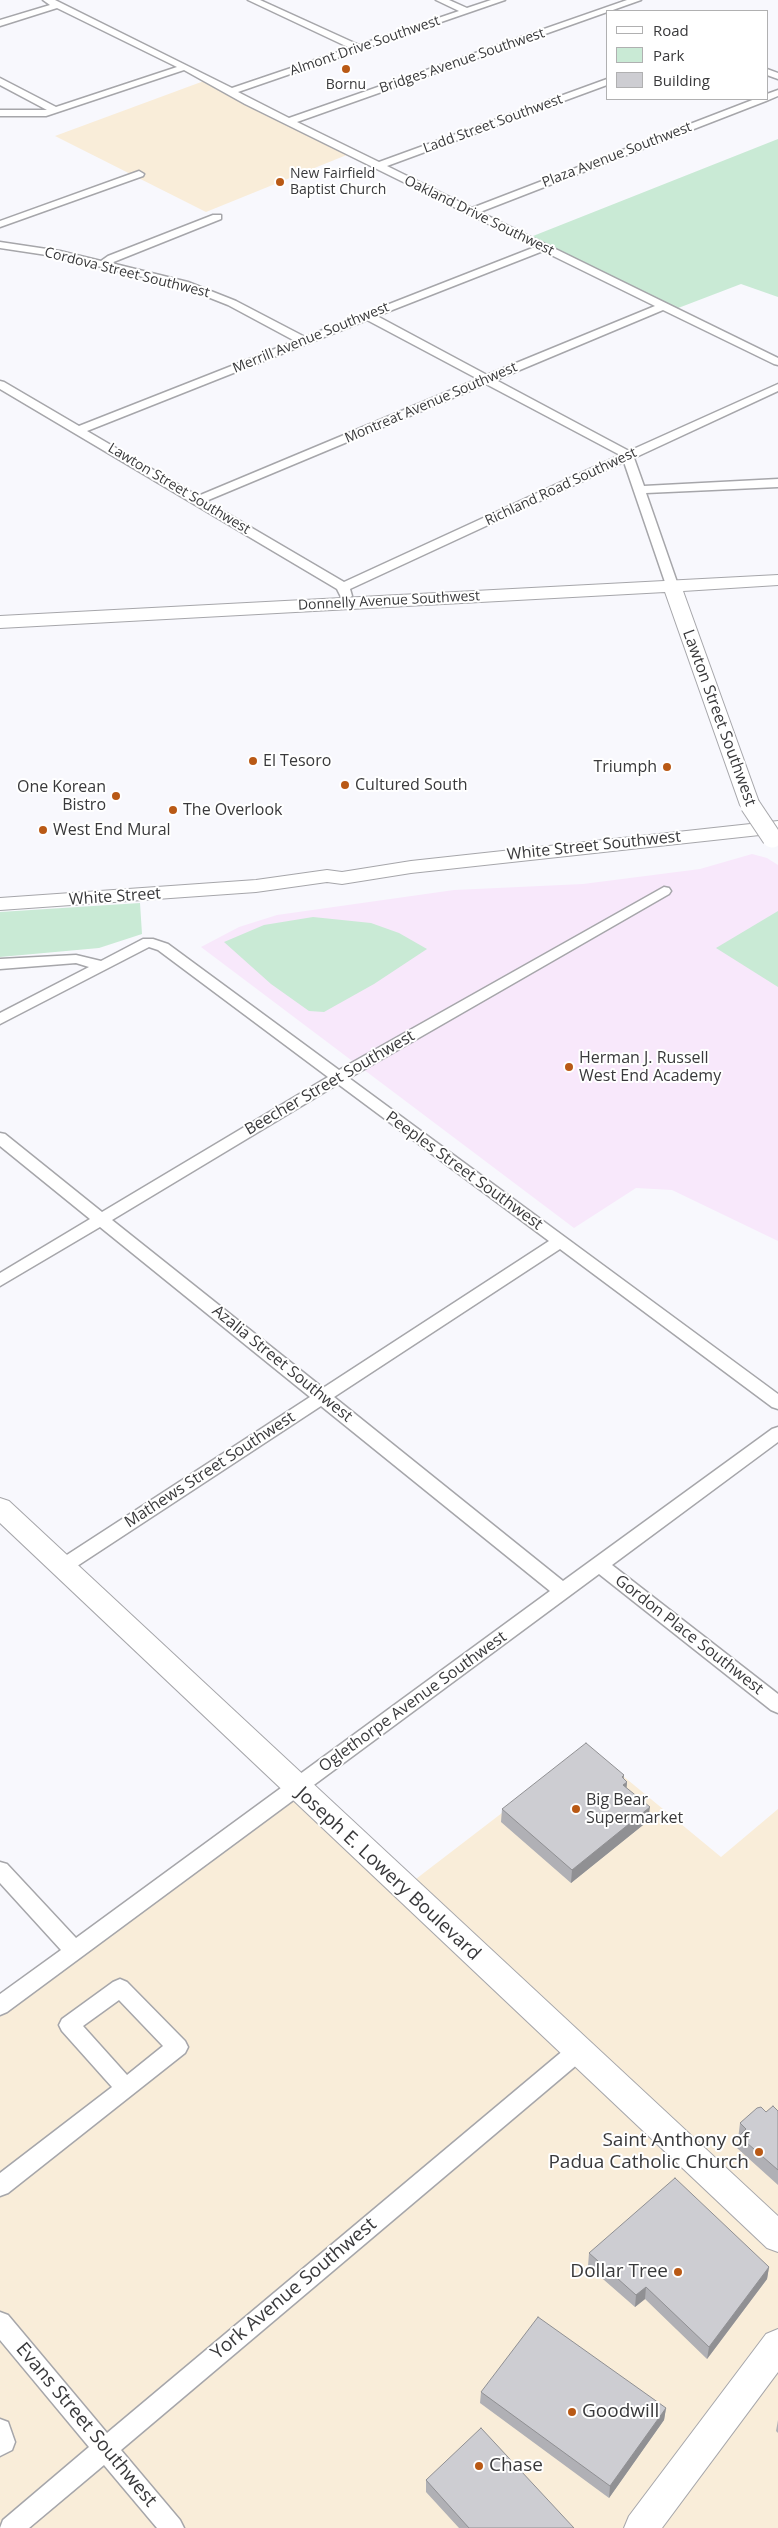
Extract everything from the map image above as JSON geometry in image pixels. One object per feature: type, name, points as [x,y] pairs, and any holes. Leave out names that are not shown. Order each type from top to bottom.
[{"type":"street","name":"Oakland Drive Southwest","points":[[48,0],[185,67],[288,122],[778,362]]},
{"type":"street","points":[[253,0],[358,48]]},
{"type":"street","points":[[440,0],[466,11]]},
{"type":"street","name":"Almont Drive Southwest","points":[[230,92],[500,0]]},
{"type":"street","name":"Bridges Avenue Southwest","points":[[616,10],[636,0]]},
{"type":"street","points":[[0,23],[58,5]]},
{"type":"street","name":"Bridges Avenue Southwest","points":[[288,122],[606,13]]},
{"type":"street","points":[[0,113],[38,114],[55,110],[185,67]]},
{"type":"street","points":[[0,81],[55,110]]},
{"type":"street","name":"Ladd Street Southwest","points":[[378,166],[606,82]]},
{"type":"street","name":"Plaza Avenue Southwest","points":[[472,212],[760,100]]},
{"type":"street","points":[[0,224],[139,174]]},
{"type":"street","points":[[103,264],[112,258],[217,218]]},
{"type":"street","name":"Cordova Street Southwest","points":[[0,244],[60,254],[211,293],[304,341]]},
{"type":"street","name":"Merrill Avenue Southwest","points":[[79,430],[543,247]]},
{"type":"street","name":"Montreat Avenue Southwest","points":[[198,500],[663,306]]},
{"type":"street","points":[[368,316],[628,457],[672,585]]},
{"type":"street","name":"Lawton Street Southwest","points":[[0,384],[198,500],[346,595]]},
{"type":"street","name":"Richland Road Southwest","points":[[346,595],[628,457],[778,387]]},
{"type":"street","points":[[638,490],[778,483]]},
{"type":"street","name":"Donnelly Avenue Southwest","points":[[0,622],[346,595],[778,580]]},
{"type":"street","name":"Lawton Street Southwest","points":[[672,585],[750,805],[776,836]]},
{"type":"street","name":"White Street Southwest","points":[[229,888],[327,876],[342,878],[411,867],[635,841],[776,836]]},
{"type":"street","name":"White Street","points":[[0,904],[229,888]]},
{"type":"street","name":"Beecher Street Southwest","points":[[0,1280],[337,1078],[664,890]]},
{"type":"street","name":"Peeples Street Southwest","points":[[101,965],[148,942],[163,948],[778,1403]]},
{"type":"street","points":[[0,964],[76,959],[101,965]]},
{"type":"street","points":[[0,1019],[101,965]]},
{"type":"street","name":"Azalia Street Southwest","points":[[0,1138],[564,1591]]},
{"type":"street","name":"Mathews Street Southwest","points":[[62,1566],[559,1242]]},
{"type":"street","name":"Oglethorpe Avenue Southwest","points":[[0,2006],[778,1433]]},
{"type":"street","name":"Joseph E. Lowery Boulevard","points":[[0,1508],[778,2237]]},
{"type":"street","name":"Gordon Place Southwest","points":[[599,1564],[778,1706]]},
{"type":"street","points":[[0,1870],[75,1951]]},
{"type":"street","points":[[0,2186],[178,2048],[120,1988],[69,2025],[126,2088]]},
{"type":"street","name":"York Avenue Southwest","points":[[11,2528],[578,2051]]},
{"type":"street","name":"Evans Street Southwest","points":[[0,2323],[172,2528]]},
{"type":"street","points":[[641,2528],[778,2345]]},
{"type":"street","points":[[0,2430],[4,2442],[0,2445]]},
{"type":"shaded area","points":[[212,78],[354,152],[206,212],[55,136]]},
{"type":"shaded area","name":"Herman J. Russell West End Academy","points":[[752,854],[767,858],[778,865],[778,1241],[672,1190],[636,1188],[574,1228],[201,947],[239,927],[277,915],[454,890],[583,884],[700,869]]},
{"type":"shaded area","points":[[588,1747],[721,1857],[778,1809],[778,2528],[0,2528],[0,1999],[305,1778],[412,1882]]},
{"type":"green space","points":[[778,139],[778,297],[741,284],[673,310],[528,238]]},
{"type":"green space","points":[[140,903],[142,934],[99,948],[0,957],[0,912]]},
{"type":"green space","points":[[778,911],[778,987],[716,948]]},
{"type":"green space","points":[[313,917],[371,923],[399,933],[427,949],[374,984],[324,1012],[309,1011],[271,984],[224,942],[264,925]]},
{"type":"building","name":"Big Bear Supermarket","points":[[586,1743],[624,1775],[622,1777],[627,1782],[623,1785],[650,1807],[572,1870],[502,1809]]},
{"type":"building","name":"Saint Anthony of Padua Catholic Church","points":[[773,2106],[778,2111],[778,2170],[739,2136],[746,2129],[740,2123],[757,2108],[761,2107],[766,2112]]},
{"type":"building","name":"Dollar Tree","points":[[675,2178],[769,2267],[709,2347],[646,2287],[636,2295],[589,2253]]},
{"type":"building","name":"Goodwill","points":[[538,2317],[666,2408],[610,2486],[481,2392]]},
{"type":"building","name":"Chase","points":[[481,2428],[574,2528],[469,2528],[426,2480]]},
{"type":"place","name":"Bornu","points":[[346,69]]},
{"type":"place","name":"New Fairfield Baptist Church","points":[[280,182]]},
{"type":"place","name":"El Tesoro","points":[[253,761]]},
{"type":"place","name":"Triumph","points":[[667,767]]},
{"type":"place","name":"Cultured South","points":[[345,785]]},
{"type":"place","name":"One Korean Bistro","points":[[116,796]]},
{"type":"place","name":"The Overlook","points":[[173,810]]},
{"type":"place","name":"West End Mural","points":[[43,830]]},
{"type":"place","name":"Herman J. Russell West End Academy","points":[[569,1067]]},
{"type":"place","name":"Big Bear Supermarket","points":[[576,1809]]},
{"type":"place","name":"Saint Anthony of Padua Catholic Church","points":[[759,2152]]},
{"type":"place","name":"Dollar Tree","points":[[678,2272]]},
{"type":"place","name":"Goodwill","points":[[572,2412]]},
{"type":"place","name":"Chase","points":[[479,2466]]}]
